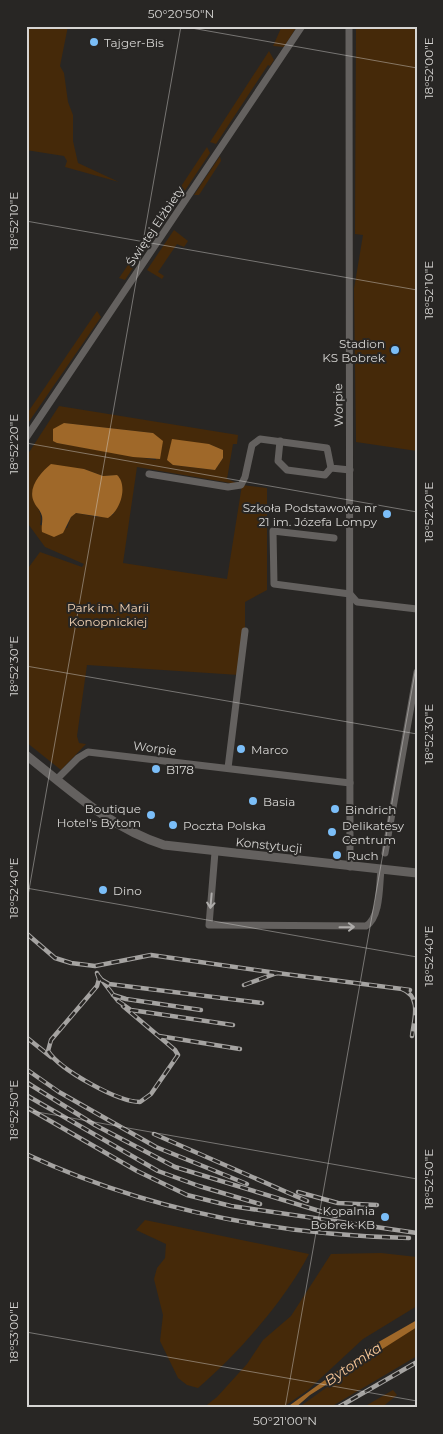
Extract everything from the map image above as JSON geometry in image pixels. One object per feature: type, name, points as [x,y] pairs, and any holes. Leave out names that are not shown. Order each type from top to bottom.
[{"type":"street","name":"Świętej Elżbiety","points":[[26,438],[302,26]]},
{"type":"street","name":"Worpie","points":[[349,26],[350,867]]},
{"type":"street","points":[[149,474],[228,487],[241,485],[245,477],[252,445],[260,439],[327,448],[331,468]]},
{"type":"street","points":[[280,442],[278,461],[287,470],[325,475],[331,468]]},
{"type":"street","points":[[331,468],[350,470]]},
{"type":"street","points":[[334,538],[273,531],[274,584],[350,594],[357,602],[417,609]]},
{"type":"street","points":[[228,768],[245,631]]},
{"type":"street","points":[[385,853],[417,672]]},
{"type":"street","name":"Worpie","points":[[57,779],[78,758],[88,752],[350,783]]},
{"type":"street","name":"Konstytucji","points":[[26,755],[100,813],[131,832],[164,845],[417,873]]},
{"type":"street","points":[[216,852],[209,925],[366,926],[372,922],[375,912],[382,870]]},
{"type":"green space","points":[[26,26],[68,26],[60,66],[64,73],[68,102],[73,115],[73,141],[78,163],[119,182],[65,167],[67,161],[64,156],[26,150]]},
{"type":"green space","points":[[282,26],[297,26],[284,47],[273,46]]},
{"type":"green space","points":[[356,26],[417,26],[417,451],[356,442],[354,289],[363,235],[355,234]]},
{"type":"green space","points":[[269,51],[274,60],[270,66],[268,65],[216,144],[210,142]]},
{"type":"green space","points":[[207,147],[210,153],[184,192],[178,191]]},
{"type":"green space","points":[[220,156],[221,161],[199,195],[194,195]]},
{"type":"green space","points":[[174,230],[188,241],[184,247],[177,244],[158,272],[164,276],[162,279],[147,270]]},
{"type":"green space","points":[[137,252],[141,256],[125,280],[119,278]]},
{"type":"green space","points":[[97,311],[101,317],[26,426],[26,415]]},
{"type":"green space","name":"Park im. Marii Konopnickiej","points":[[59,406],[238,435],[237,444],[233,444],[227,479],[242,485],[267,488],[267,590],[245,602],[245,631],[239,675],[87,665],[77,736],[79,743],[86,744],[61,770],[26,742],[26,571],[40,552],[82,567],[84,564],[45,547],[26,521],[26,457]],"holes":[[[64,423],[153,433],[156,460],[57,443]],[[209,444],[223,450],[223,458],[215,470],[173,465]],[[137,467],[242,485],[227,579],[123,563]],[[84,469],[103,476],[117,475],[122,492],[113,515],[97,517],[76,513],[71,517],[67,528],[40,525],[41,516],[32,493]]]},
{"type":"green space","points":[[145,1220],[309,1254],[287,1290],[260,1326],[198,1388],[187,1385],[178,1378],[160,1341],[163,1315],[154,1279],[157,1268],[165,1258],[166,1244],[136,1230]]},
{"type":"green space","points":[[381,1253],[417,1257],[417,1306],[363,1339],[308,1390],[282,1408],[203,1408],[217,1397],[247,1364],[263,1340],[291,1316],[331,1254]]},
{"type":"green space","points":[[417,1327],[417,1356],[329,1408],[298,1408],[388,1343]]},
{"type":"green space","points":[[393,1390],[397,1395],[381,1408],[362,1408]]},
{"type":"water","points":[[64,423],[153,433],[163,441],[160,459],[133,457],[57,443],[53,441],[53,429]]},
{"type":"water","points":[[172,439],[209,444],[223,450],[223,458],[215,470],[173,465],[167,460]]},
{"type":"water","points":[[51,464],[84,469],[103,476],[117,475],[122,485],[122,497],[113,514],[108,518],[76,513],[71,517],[63,533],[54,537],[42,532],[42,516],[32,497],[32,491],[39,476]]},
{"type":"water","name":"Bytomka","points":[[417,1320],[417,1327],[310,1395],[295,1408],[286,1408],[375,1344]]},
{"type":"railway","points":[[26,933],[55,958],[71,963],[95,966],[151,955],[277,973]]},
{"type":"railway","points":[[97,973],[99,979],[97,986],[51,1040],[48,1051],[64,1067],[90,1084],[118,1097],[140,1102],[151,1094],[178,1055],[175,1050],[123,1006]]},
{"type":"railway","points":[[244,985],[277,973],[410,990]]},
{"type":"railway","points":[[98,975],[118,1001],[131,1010],[233,1025]]},
{"type":"railway","points":[[102,980],[109,984],[262,1003]]},
{"type":"railway","points":[[402,989],[412,997],[414,1003],[415,1016],[412,1036]]},
{"type":"railway","points":[[113,995],[126,999],[201,1010]]},
{"type":"railway","points":[[159,1036],[240,1049]]},
{"type":"railway","points":[[26,1037],[51,1057]]},
{"type":"railway","points":[[26,1069],[59,1092],[156,1147],[247,1184]]},
{"type":"railway","points":[[26,1082],[95,1125],[175,1167],[336,1216]]},
{"type":"railway","points":[[26,1095],[158,1171],[199,1186],[260,1204]]},
{"type":"railway","points":[[26,1107],[137,1171],[187,1195],[231,1206],[417,1233]]},
{"type":"railway","points":[[154,1134],[307,1201]]},
{"type":"railway","points":[[26,1154],[72,1174],[119,1191],[213,1216],[310,1232],[409,1238]]},
{"type":"railway","points":[[298,1192],[338,1203],[377,1205]]},
{"type":"railway","points":[[337,1408],[417,1362]]},
{"type":"place","name":"Tajger-Bis","points":[[94,42]]},
{"type":"place","name":"Stadion KS Bobrek","points":[[395,350]]},
{"type":"place","name":"Szkoła Podstawowa nr 21 im. Józefa Lompy","points":[[387,514]]},
{"type":"place","name":"Marco","points":[[241,749]]},
{"type":"place","name":"B178","points":[[156,769]]},
{"type":"place","name":"Basia","points":[[253,801]]},
{"type":"place","name":"Bindrich","points":[[335,809]]},
{"type":"place","name":"Boutique Hotel's Bytom","points":[[151,815]]},
{"type":"place","name":"Poczta Polska","points":[[173,825]]},
{"type":"place","name":"Delikatesy Centrum","points":[[332,832]]},
{"type":"place","name":"Ruch","points":[[337,855]]},
{"type":"place","name":"Dino","points":[[103,890]]},
{"type":"place","name":"Kopalnia Bobrek KB","points":[[385,1217]]}]
